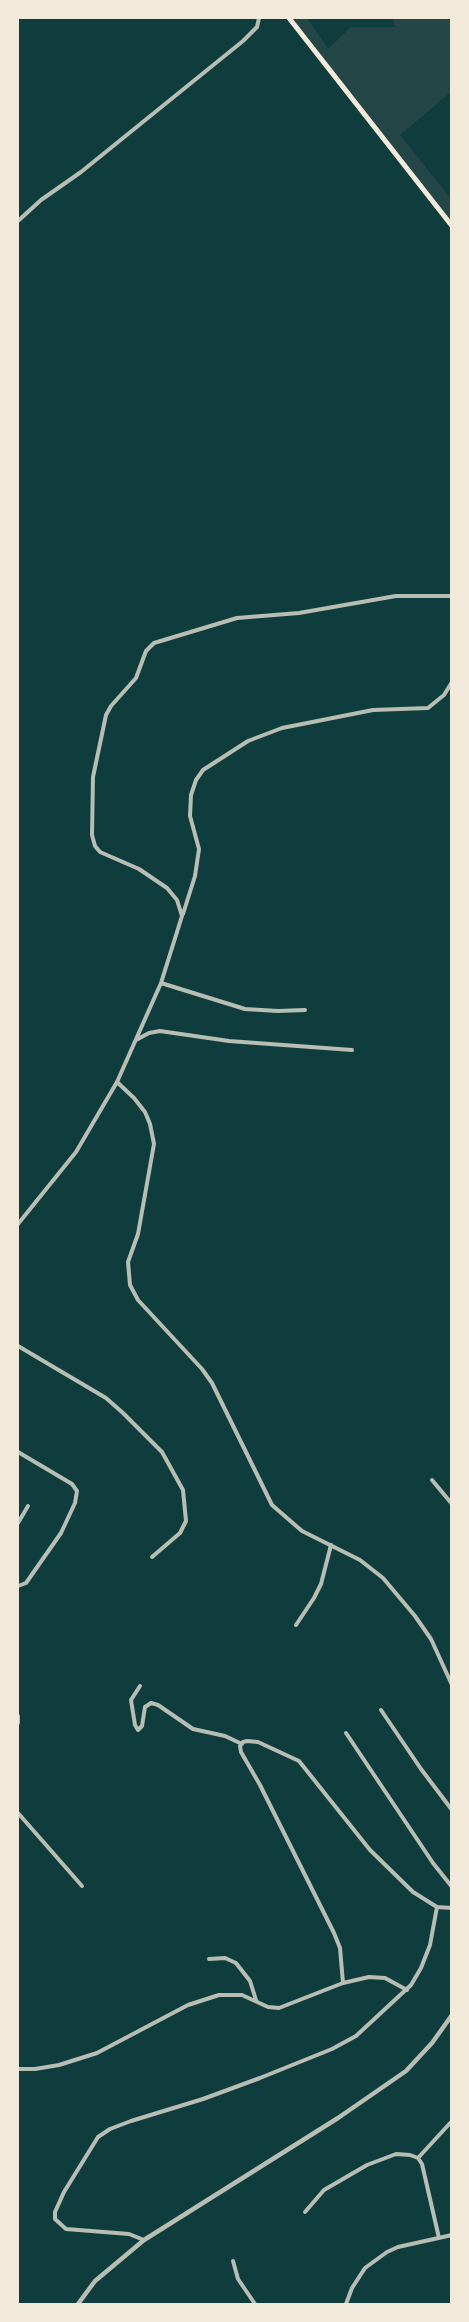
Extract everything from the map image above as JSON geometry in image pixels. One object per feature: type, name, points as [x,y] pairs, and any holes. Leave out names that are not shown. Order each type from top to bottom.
[{"type":"main road","points":[[289,18],[452,226]]},
{"type":"street","points":[[18,221],[41,200],[81,172],[243,41],[257,27],[258,18]]},
{"type":"street","points":[[182,916],[177,900],[167,888],[139,869],[100,852],[95,846],[92,835],[93,777],[106,715],[111,706],[136,678],[150,646],[237,618],[300,613],[396,596],[452,596]]},
{"type":"street","points":[[18,1222],[76,1152],[117,1082],[161,983],[195,876],[199,849],[190,816],[191,795],[196,780],[203,770],[248,741],[282,728],[373,710],[428,708],[444,695],[452,682]]},
{"type":"street","points":[[161,983],[245,1009],[305,1010]]},
{"type":"street","points":[[136,1040],[154,1031],[160,1031],[229,1041],[352,1050]]},
{"type":"street","points":[[117,1082],[134,1098],[145,1112],[150,1124],[154,1144],[138,1234],[128,1262],[130,1285],[138,1300],[202,1369],[212,1383],[272,1505],[302,1531],[360,1560],[383,1578],[415,1616],[431,1639],[452,1685]]},
{"type":"street","points":[[18,1346],[106,1398],[162,1452],[183,1490],[186,1521],[180,1533],[152,1557]]},
{"type":"street","points":[[18,1452],[72,1484],[77,1491],[75,1503],[61,1533],[26,1583],[18,1586]]},
{"type":"street","points":[[432,1480],[452,1504]]},
{"type":"street","points":[[18,1523],[28,1506]]},
{"type":"street","points":[[296,1624],[321,1584],[331,1545]]},
{"type":"street","points":[[140,1686],[131,1700],[135,1725],[138,1730],[142,1726],[145,1707],[151,1703],[158,1705],[193,1729],[225,1736],[242,1744]]},
{"type":"street","points":[[381,1710],[421,1769],[452,1810]]},
{"type":"street","points":[[18,1716],[18,1723]]},
{"type":"street","points":[[346,1733],[433,1863],[452,1887]]},
{"type":"street","points":[[242,1744],[247,1741],[258,1742],[299,1761],[370,1850],[413,1892],[436,1907],[452,1908]]},
{"type":"street","points":[[242,1744],[241,1752],[260,1784],[334,1933],[340,1948],[343,1984]]},
{"type":"street","points":[[18,1813],[82,1886]]},
{"type":"street","points":[[144,2240],[129,2234],[66,2229],[55,2219],[55,2212],[64,2192],[98,2138],[110,2129],[130,2121],[203,2099],[332,2048],[356,2036],[406,1990],[416,1977],[427,1952],[436,1907]]},
{"type":"street","points":[[209,1959],[225,1958],[236,1963],[250,1981],[256,2000]]},
{"type":"street","points":[[18,2069],[35,2069],[59,2065],[97,2053],[188,2005],[219,1995],[242,1995],[268,2006],[279,2008],[343,1984],[378,1976],[406,1990]]},
{"type":"street","points":[[78,2304],[102,2274],[144,2240],[338,2118],[391,2082],[421,2057],[452,2015]]},
{"type":"street","points":[[418,2158],[452,2121]]},
{"type":"street","points":[[305,2212],[324,2190],[367,2165],[396,2154],[410,2155],[418,2158],[424,2172],[439,2238]]},
{"type":"street","points":[[346,2304],[352,2288],[365,2268],[373,2261],[398,2247],[452,2235]]},
{"type":"street","points":[[233,2261],[238,2279],[255,2304]]},
{"type":"shaded area","points":[[289,18],[307,18],[328,49],[351,27],[395,27],[393,18],[451,18],[451,92],[400,135],[451,199],[451,226]]}]
